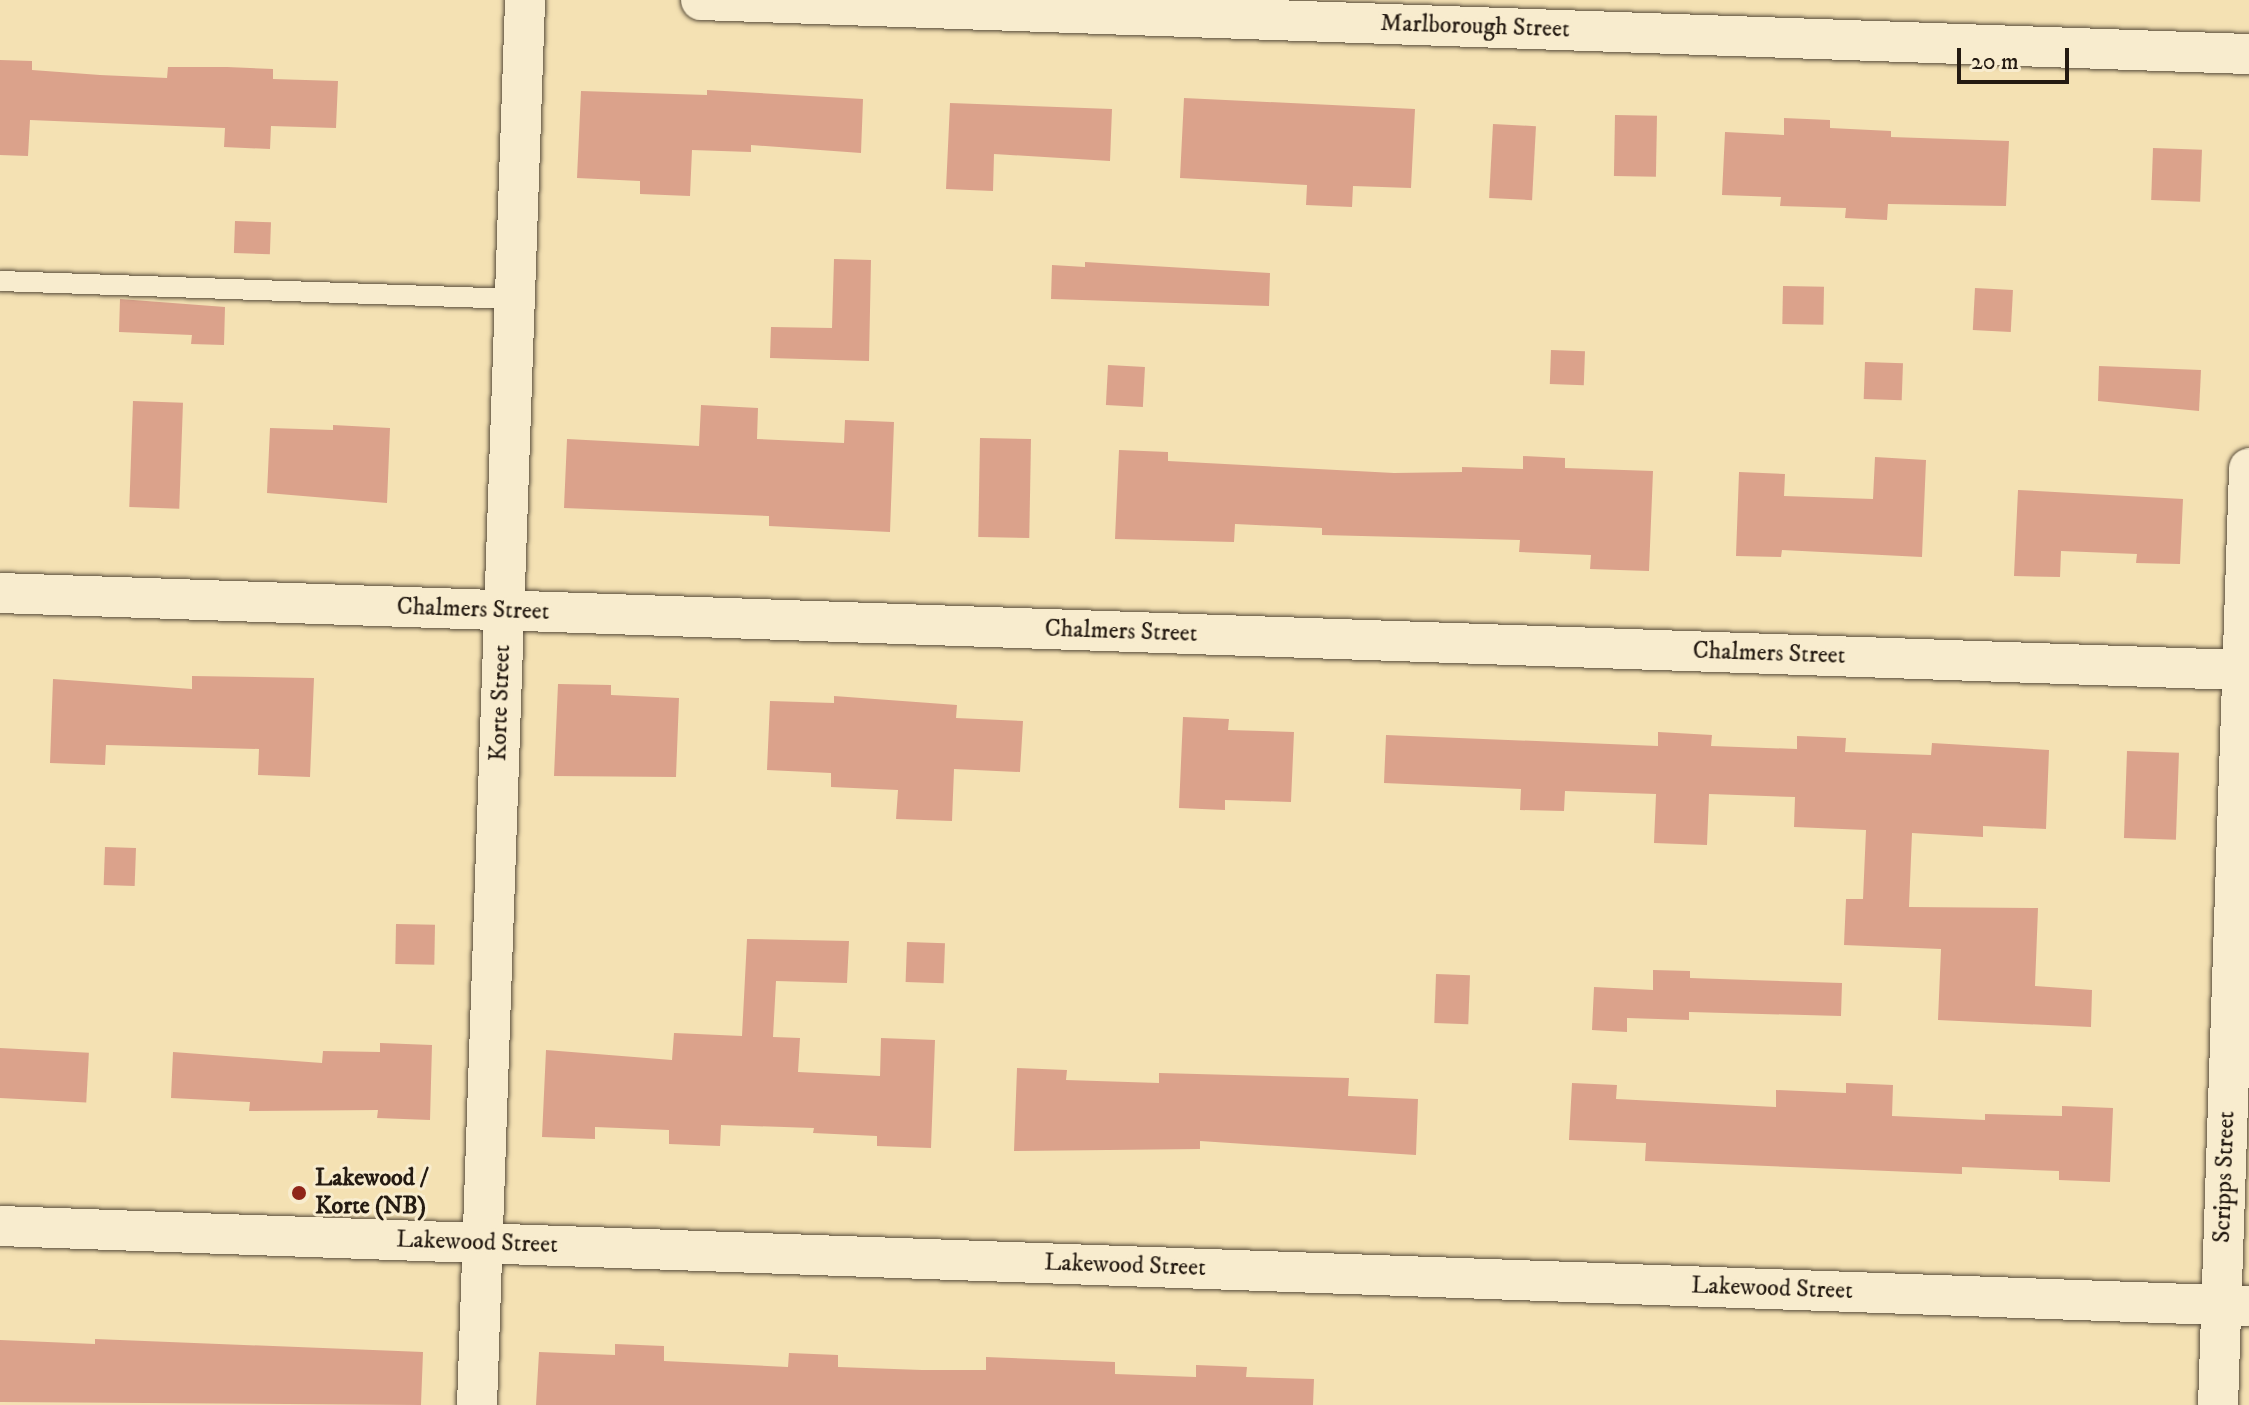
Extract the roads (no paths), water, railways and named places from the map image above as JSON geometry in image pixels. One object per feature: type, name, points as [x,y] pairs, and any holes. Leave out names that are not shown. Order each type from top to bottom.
[{"type":"street","name":"Korte Street","points":[[477,1405],[525,0]]},
{"type":"street","name":"Marlborough Street","points":[[701,0],[2249,54]]},
{"type":"street","name":"Scripps Street","points":[[2218,1405],[2235,1306],[2242,670],[2249,469]]},
{"type":"street","name":"Chalmers Street","points":[[0,593],[2242,670]]},
{"type":"street","name":"Lakewood Street","points":[[0,1226],[2235,1306]]},
{"type":"lane","points":[[0,281],[515,299]]},
{"type":"place","name":"Lakewood / Korte (NB)","points":[[299,1193]]}]
